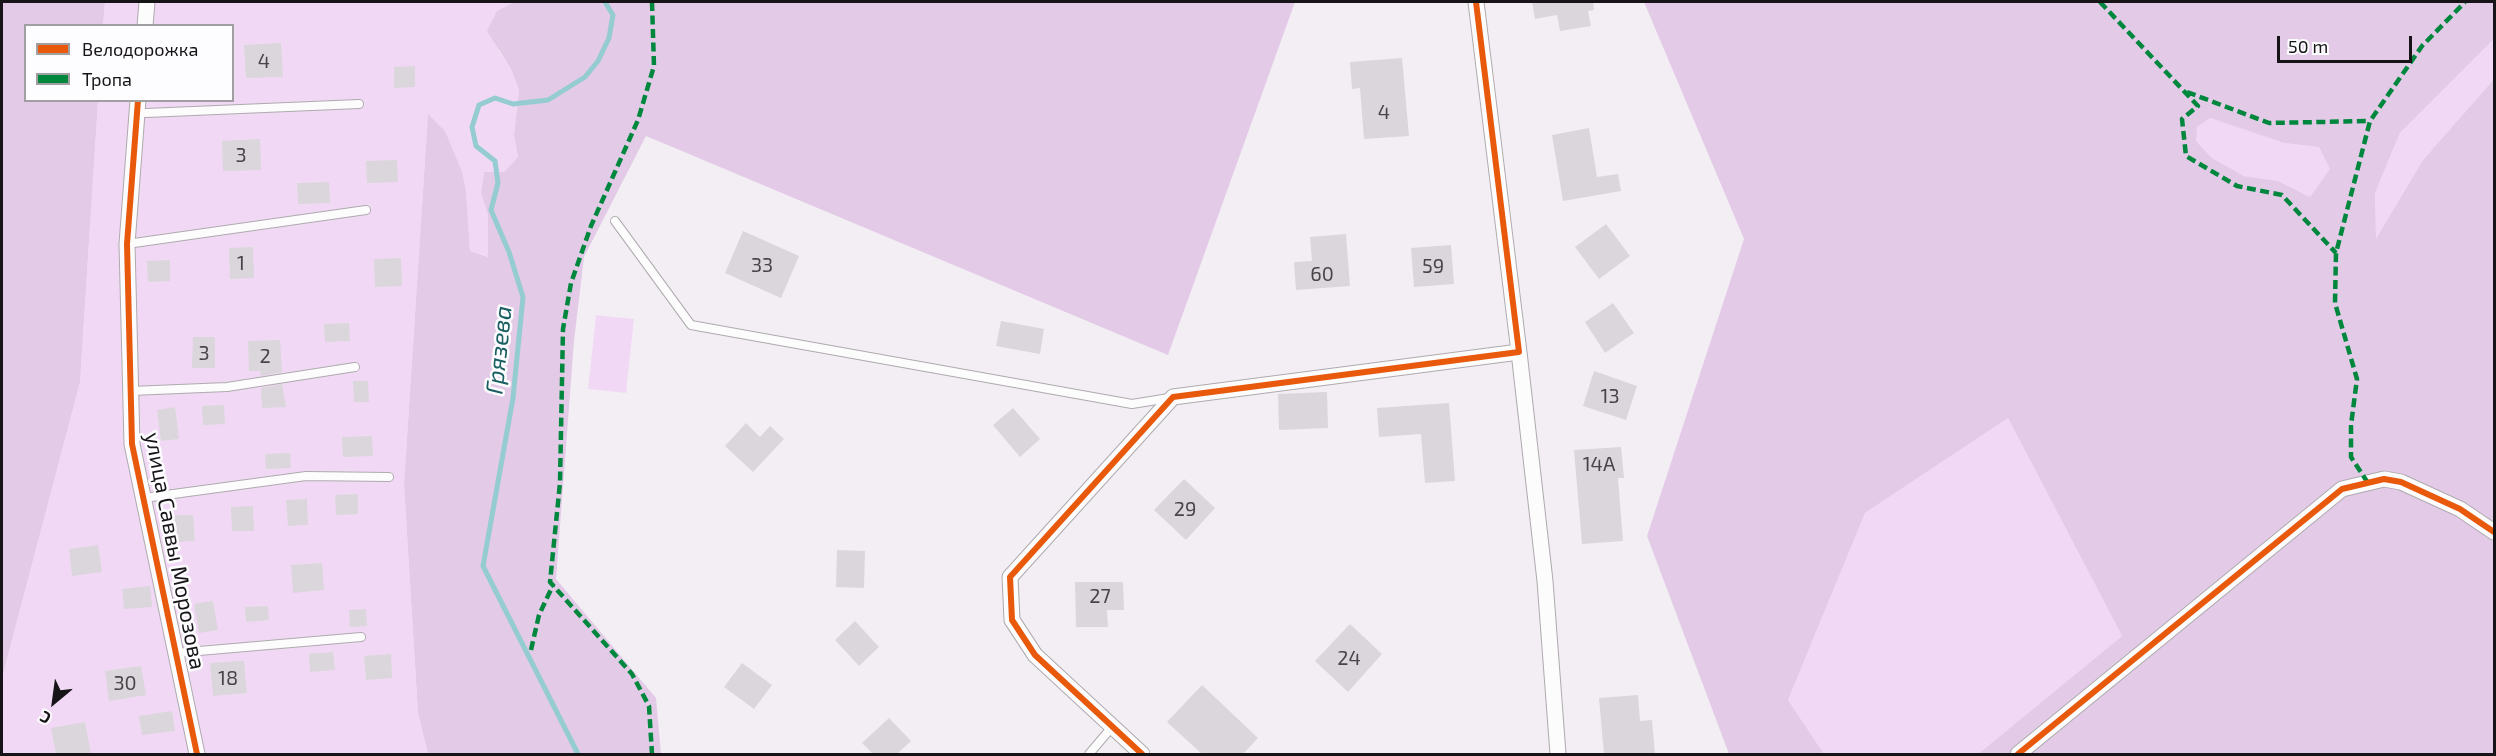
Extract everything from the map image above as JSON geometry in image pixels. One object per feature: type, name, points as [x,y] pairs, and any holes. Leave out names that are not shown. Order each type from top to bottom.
[{"type":"street","points":[[145,24],[147,2]]},
{"type":"street","points":[[1476,2],[1545,581],[1558,754]]},
{"type":"street","name":"улица Саввы Морозова","points":[[142,106],[127,244],[132,444],[197,754]]},
{"type":"street","points":[[1142,754],[1035,655],[1012,620],[1010,577],[1173,397],[1519,352]]},
{"type":"street","points":[[2018,754],[2342,489],[2384,480],[2401,482],[2460,509],[2494,532]]},
{"type":"lane","points":[[142,106],[359,104]]},
{"type":"lane","points":[[127,244],[366,210]]},
{"type":"lane","points":[[615,221],[691,325],[1132,405],[1173,397]]},
{"type":"lane","points":[[131,391],[227,387],[355,367]]},
{"type":"lane","points":[[144,498],[306,476],[389,477]]},
{"type":"lane","points":[[176,653],[361,637]]},
{"type":"lane","points":[[1089,754],[1112,727]]},
{"type":"shaded area","points":[[2,2],[105,2],[103,24],[24,24],[24,102],[98,102],[80,382],[2,678]]},
{"type":"shaded area","points":[[105,2],[514,2],[497,11],[498,50],[511,69],[519,90],[514,135],[518,157],[504,172],[484,172],[481,193],[488,215],[489,257],[470,251],[466,191],[445,131],[428,115],[404,485],[418,713],[428,754],[2,754],[2,678],[80,382],[98,102],[234,102],[234,24],[103,24]]},
{"type":"shaded area","points":[[514,2],[1295,2],[1168,355],[646,136],[584,257],[574,341],[556,579],[656,698],[661,754],[428,754],[418,713],[404,485],[428,114],[445,131],[462,172],[466,191],[470,251],[488,257],[488,215],[481,193],[484,172],[504,172],[518,157],[514,135],[519,90],[511,69],[487,31],[497,11]]},
{"type":"shaded area","points":[[1644,2],[2494,2],[2494,39],[2400,133],[2375,193],[2376,239],[2423,160],[2494,79],[2494,754],[1978,754],[2122,636],[2008,418],[1865,513],[1788,700],[1824,754],[1729,754],[1647,536],[1744,239]],"holes":[[[2210,118],[2284,143],[2319,147],[2330,169],[2310,197],[2278,181],[2244,176],[2212,158],[2196,141],[2197,127]]]},
{"type":"shaded area","points":[[2494,39],[2494,79],[2423,160],[2376,240],[2375,193],[2400,133]]},
{"type":"shaded area","points":[[2210,118],[2284,143],[2319,147],[2331,169],[2310,197],[2278,181],[2244,176],[2212,158],[2196,141],[2196,127]]},
{"type":"shaded area","points":[[596,315],[634,319],[626,393],[588,389]]},
{"type":"shaded area","points":[[2008,418],[2122,636],[1978,754],[1824,754],[1788,700],[1865,513]]},
{"type":"building","points":[[1532,2],[1593,2],[1594,10],[1588,11],[1591,26],[1560,31],[1557,15],[1535,19]]},
{"type":"building","points":[[281,43],[283,77],[246,78],[244,45]]},
{"type":"building","points":[[1402,58],[1409,136],[1364,139],[1360,88],[1352,89],[1350,62]]},
{"type":"building","points":[[415,66],[415,87],[394,88],[394,67]]},
{"type":"building","points":[[1589,128],[1597,177],[1618,174],[1621,191],[1563,201],[1552,135]]},
{"type":"building","points":[[260,139],[261,170],[223,171],[222,141]]},
{"type":"building","points":[[397,160],[398,182],[367,183],[366,161]]},
{"type":"building","points":[[329,182],[330,203],[298,204],[297,183]]},
{"type":"building","points":[[1606,224],[1630,256],[1599,279],[1575,247]]},
{"type":"building","points":[[743,231],[799,256],[781,298],[725,273]]},
{"type":"building","points":[[1346,234],[1350,286],[1296,290],[1294,262],[1312,261],[1310,237]]},
{"type":"building","points":[[1451,245],[1454,284],[1414,287],[1411,248]]},
{"type":"building","points":[[253,247],[254,278],[230,279],[229,248]]},
{"type":"building","points":[[401,258],[402,286],[375,287],[374,259]]},
{"type":"building","points":[[170,260],[170,281],[148,282],[147,261]]},
{"type":"building","points":[[1613,303],[1634,333],[1605,353],[1585,322]]},
{"type":"building","points":[[1001,321],[1044,329],[1040,354],[996,346]]},
{"type":"building","points":[[349,323],[350,341],[325,342],[324,324]]},
{"type":"building","points":[[193,337],[215,337],[215,368],[192,368]]},
{"type":"building","points":[[280,340],[282,372],[261,376],[260,371],[249,371],[248,341]]},
{"type":"building","points":[[1594,371],[1637,386],[1626,420],[1583,406]]},
{"type":"building","points":[[353,381],[368,381],[369,402],[354,402]]},
{"type":"building","points":[[282,384],[286,407],[262,408],[261,388]]},
{"type":"building","points":[[1327,392],[1328,428],[1279,430],[1278,394]]},
{"type":"building","points":[[1449,403],[1455,481],[1425,483],[1421,434],[1379,437],[1377,408]]},
{"type":"building","points":[[224,405],[225,424],[203,425],[202,406]]},
{"type":"building","points":[[175,407],[179,439],[161,441],[157,410]]},
{"type":"building","points":[[1013,408],[1040,439],[1020,457],[993,425]]},
{"type":"building","points":[[746,423],[760,437],[770,426],[784,439],[753,472],[725,446]]},
{"type":"building","points":[[372,436],[373,456],[343,457],[342,437]]},
{"type":"building","points":[[1621,447],[1624,478],[1618,478],[1623,541],[1582,544],[1574,450]]},
{"type":"building","points":[[290,453],[291,468],[266,469],[265,454]]},
{"type":"building","points":[[1184,479],[1215,508],[1186,540],[1154,510]]},
{"type":"building","points":[[358,494],[358,514],[336,515],[335,495]]},
{"type":"building","points":[[307,499],[308,525],[288,526],[286,500]]},
{"type":"building","points":[[253,506],[254,531],[232,531],[231,507]]},
{"type":"building","points":[[175,515],[193,515],[195,541],[176,542]]},
{"type":"building","points":[[98,545],[102,572],[72,576],[69,549]]},
{"type":"building","points":[[837,550],[865,551],[864,588],[836,587]]},
{"type":"building","points":[[322,563],[324,590],[293,593],[291,565]]},
{"type":"building","points":[[1075,582],[1123,582],[1124,610],[1107,610],[1108,627],[1076,627]]},
{"type":"building","points":[[150,586],[152,607],[124,609],[122,589]]},
{"type":"building","points":[[213,601],[218,630],[199,633],[194,604]]},
{"type":"building","points":[[268,606],[269,620],[246,622],[245,607]]},
{"type":"building","points":[[366,609],[367,626],[350,627],[349,610]]},
{"type":"building","points":[[855,621],[879,647],[859,666],[835,640]]},
{"type":"building","points":[[1350,624],[1382,654],[1348,692],[1315,661]]},
{"type":"building","points":[[333,652],[335,670],[310,672],[309,654]]},
{"type":"building","points":[[391,654],[392,678],[366,680],[364,656]]},
{"type":"building","points":[[244,661],[247,693],[213,696],[210,663]]},
{"type":"building","points":[[742,663],[772,685],[754,709],[724,687]]},
{"type":"building","points":[[141,666],[146,695],[109,701],[105,671]]},
{"type":"building","points":[[1202,685],[1258,738],[1243,754],[1202,754],[1167,722]]},
{"type":"building","points":[[1638,695],[1640,721],[1652,720],[1655,754],[1604,754],[1599,698]]},
{"type":"building","points":[[172,711],[175,731],[142,735],[139,716]]},
{"type":"building","points":[[889,718],[911,741],[897,754],[873,754],[862,743]]},
{"type":"building","points":[[85,722],[91,754],[56,754],[51,728]]},
{"type":"waterway","name":"Грязева","points":[[578,754],[483,566],[513,398],[523,297],[509,252],[491,210],[498,183],[495,161],[476,146],[472,127],[479,105],[495,98],[513,104],[548,100],[585,77],[598,61],[609,38],[613,15],[605,2]]},
{"type":"marked path","points":[[652,2],[654,66],[638,120],[591,226],[571,283],[563,329],[560,483],[550,582],[632,674],[649,706],[652,754]]},
{"type":"marked path","points":[[2100,2],[2198,106],[2182,119],[2186,156],[2237,186],[2282,195],[2336,253]]},
{"type":"marked path","points":[[2368,483],[2351,457],[2351,425],[2357,379],[2335,303],[2336,253],[2370,121],[2422,46],[2465,2]]},
{"type":"marked path","points":[[2187,92],[2269,123],[2370,121]]},
{"type":"marked path","points":[[531,650],[539,615],[553,585]]},
{"type":"cycle path","points":[[1142,754],[1035,655],[1012,620],[1010,577],[1173,397],[1519,352],[1476,2]]},
{"type":"cycle path","points":[[138,102],[127,244],[132,444],[197,754]]},
{"type":"cycle path","points":[[2018,754],[2342,489],[2384,479],[2401,482],[2460,509],[2494,532]]}]
